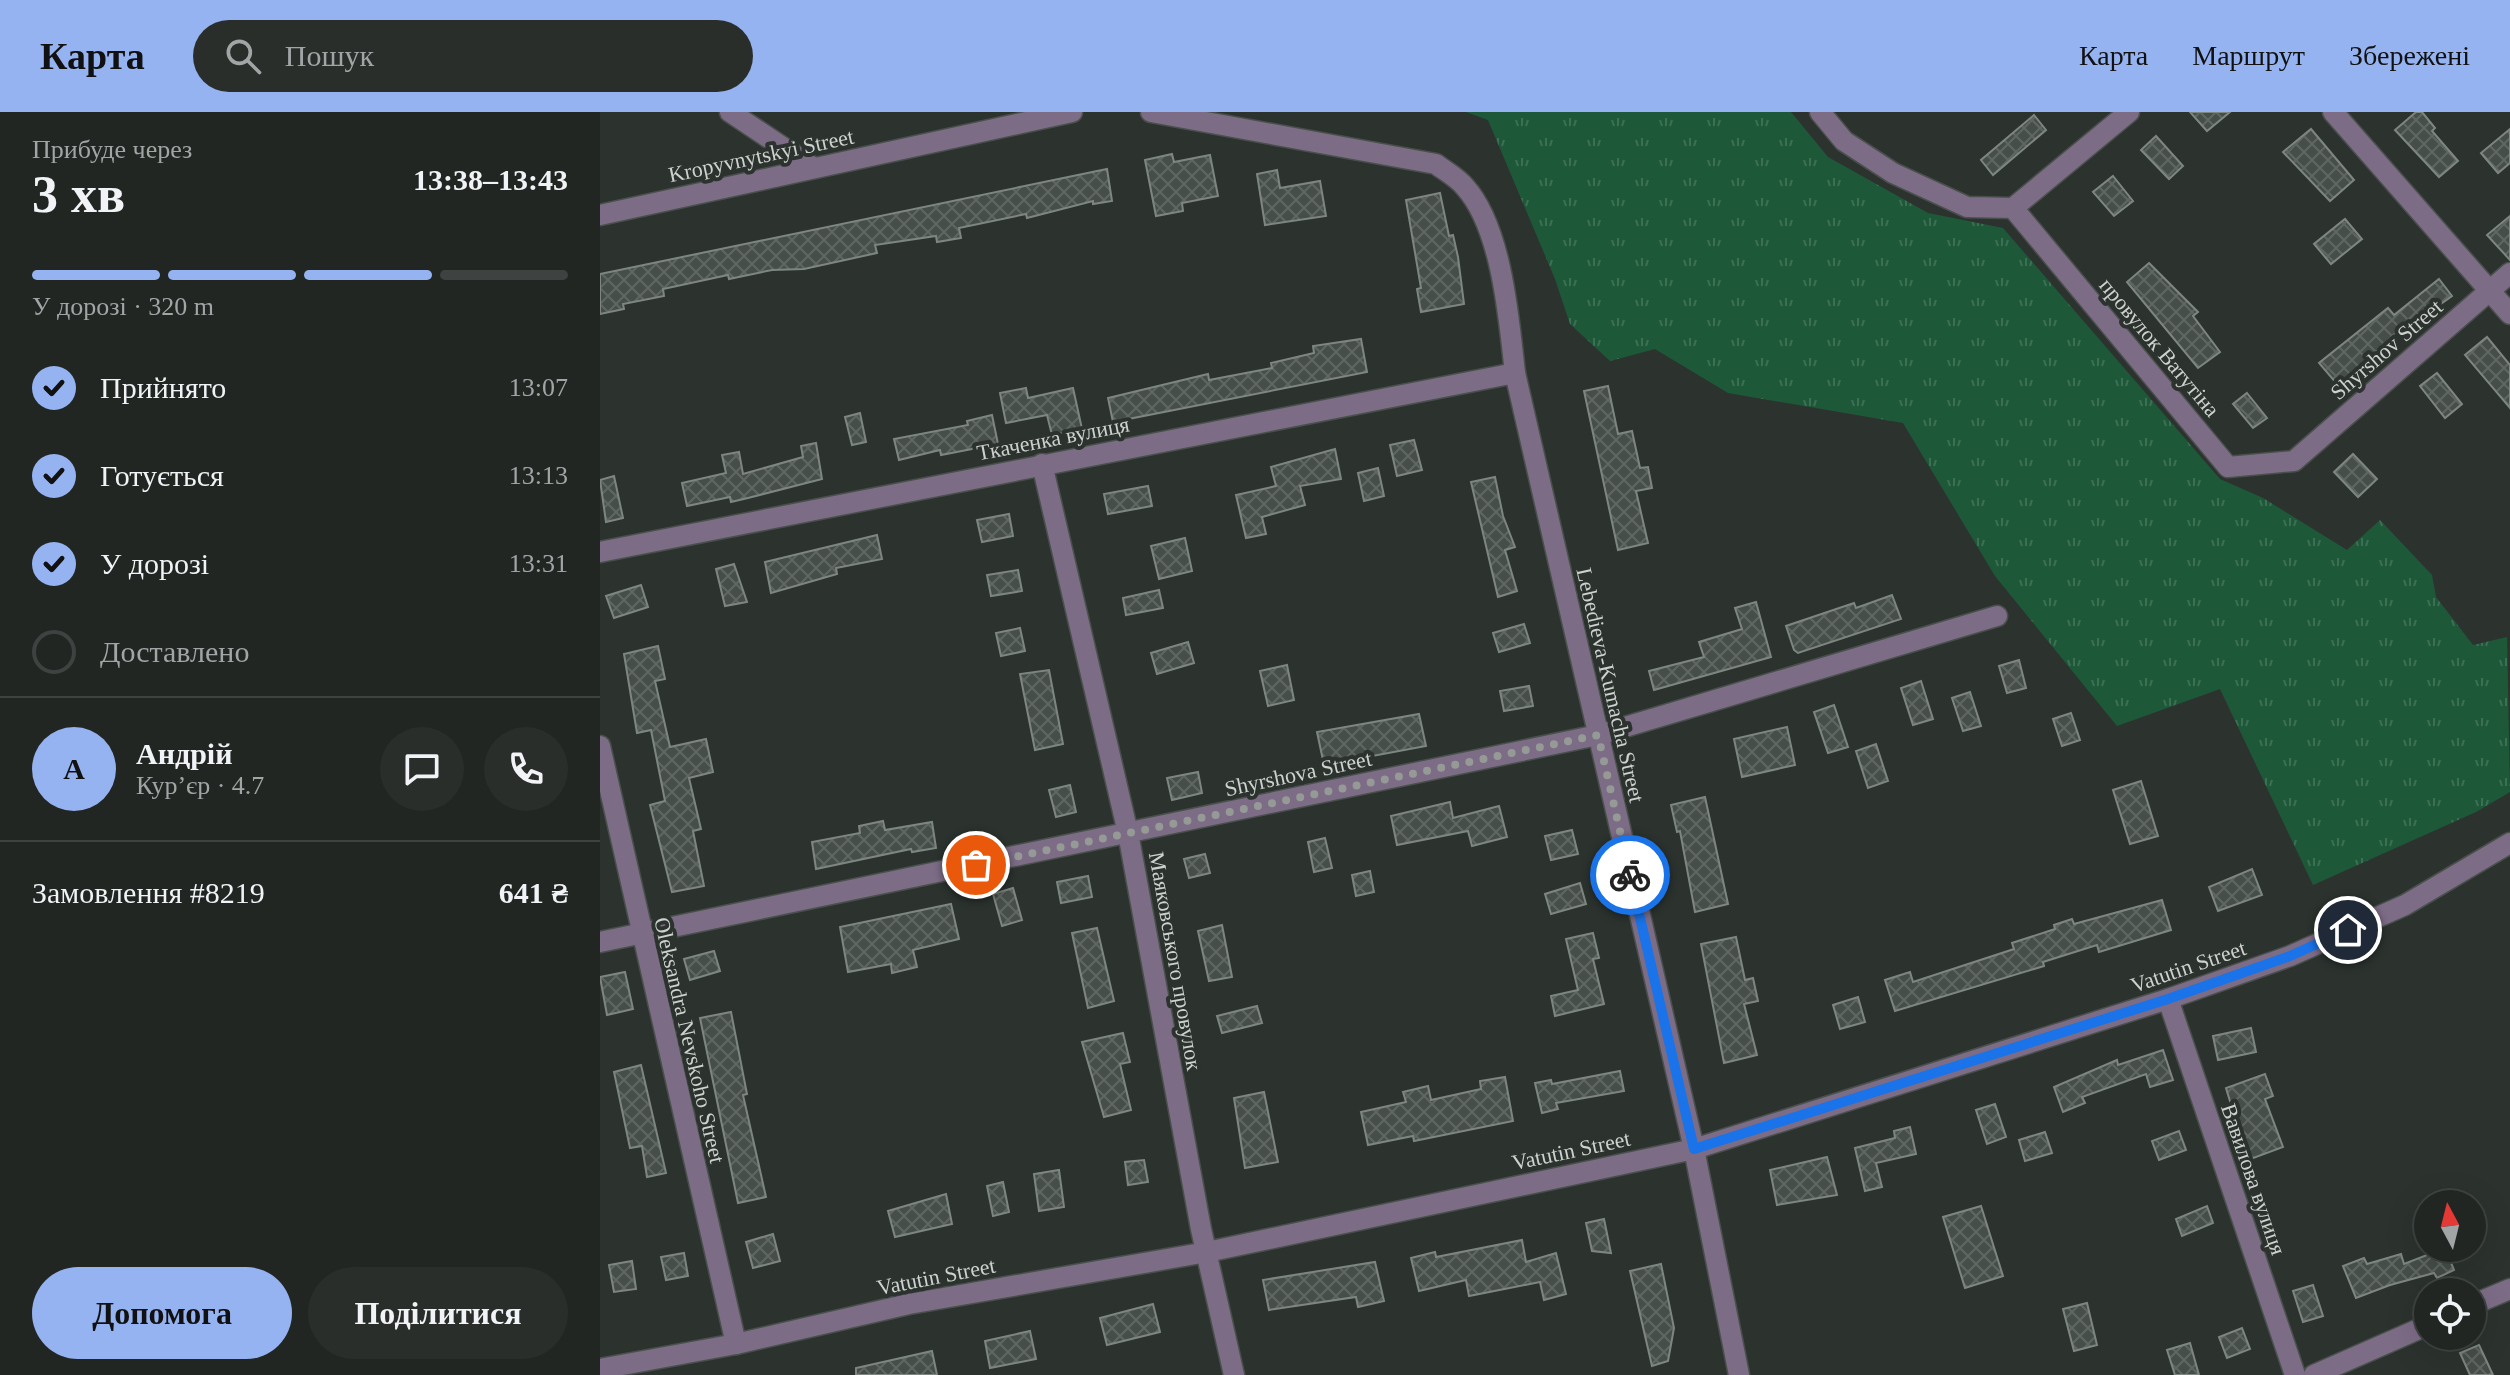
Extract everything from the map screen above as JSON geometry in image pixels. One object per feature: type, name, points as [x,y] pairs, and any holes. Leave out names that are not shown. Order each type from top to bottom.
[{"type":"street","points":[[730,112],[814,168]]},
{"type":"street","name":"Kropyvnytskyi Street","points":[[600,215],[1072,112]]},
{"type":"street","name":"Lebedieva-Kumacha Street","points":[[1151,112],[1436,164],[1465,187],[1482,213],[1506,292],[1515,373],[1694,1149],[1739,1375]]},
{"type":"street","points":[[1820,112],[1844,141],[1893,173],[1967,207],[2013,208],[2129,112]]},
{"type":"street","points":[[2333,112],[2510,314]]},
{"type":"street","name":"провулок Ватутіна","points":[[2013,208],[2228,467],[2294,461]]},
{"type":"street","name":"Shyrshov Street","points":[[2294,461],[2510,273]]},
{"type":"street","name":"Ткаченка вулиця","points":[[600,552],[1515,373]]},
{"type":"street","name":"Маяковського провулок","points":[[1042,464],[1128,833],[1207,1252],[1234,1375]]},
{"type":"street","name":"Shyrshova Street","points":[[600,942],[641,936],[1598,735],[1997,616]]},
{"type":"street","name":"Oleksandra Nevskoho Street","points":[[600,746],[736,1344]]},
{"type":"street","name":"Vatutin Street","points":[[611,1370],[909,1304],[1207,1252],[1694,1149],[2168,999],[2290,956],[2405,905],[2510,843]]},
{"type":"street","name":"Вавилова вулиця","points":[[2168,999],[2295,1375]]},
{"type":"street","points":[[2486,1299],[2510,1289]]},
{"type":"street","points":[[2314,1375],[2414,1331]]},
{"type":"green space","points":[[1466,112],[1791,112],[1828,157],[1928,213],[2003,228],[2220,479],[2263,498],[2347,550],[2380,520],[2432,575],[2436,597],[2473,645],[2507,637],[2510,792],[2476,812],[2313,885],[2220,689],[2117,726],[1995,576],[1903,423],[1728,393],[1655,349],[1610,361],[1570,324],[1555,279],[1488,120]]},
{"type":"building","points":[[2190,112],[2230,112],[2207,131]]},
{"type":"building","points":[[2416,112],[2422,112],[2435,128],[2432,131],[2458,161],[2439,177],[2395,130]]},
{"type":"building","points":[[2034,115],[2046,130],[1993,175],[1981,160]]},
{"type":"building","points":[[2311,129],[2354,180],[2330,201],[2283,152]]},
{"type":"building","points":[[2510,129],[2510,163],[2498,173],[2481,153]]},
{"type":"building","points":[[2156,136],[2183,166],[2169,179],[2141,150]]},
{"type":"building","points":[[1172,154],[1174,162],[1210,155],[1218,196],[1182,203],[1183,211],[1156,216],[1145,160]]},
{"type":"building","points":[[1107,169],[1112,201],[1093,204],[1093,201],[1027,218],[1026,214],[959,228],[961,238],[937,242],[936,236],[875,245],[877,253],[804,269],[772,270],[729,279],[728,275],[663,289],[664,296],[623,304],[624,309],[600,314],[600,274]]},
{"type":"building","points":[[1277,170],[1280,188],[1320,181],[1326,216],[1265,225],[1257,174]]},
{"type":"building","points":[[2113,176],[2133,201],[2114,216],[2093,192]]},
{"type":"building","points":[[1440,193],[1449,236],[1453,235],[1458,257],[1464,304],[1421,312],[1417,289],[1421,288],[1406,200]]},
{"type":"building","points":[[2510,216],[2510,260],[2487,235]]},
{"type":"building","points":[[2345,219],[2362,239],[2331,264],[2314,244]]},
{"type":"building","points":[[2149,263],[2198,312],[2193,316],[2220,352],[2198,368],[2127,282]]},
{"type":"building","points":[[2439,279],[2452,296],[2390,340],[2354,371],[2359,377],[2342,390],[2319,363],[2388,308],[2394,315]]},
{"type":"building","points":[[2487,337],[2510,365],[2510,408],[2465,355]]},
{"type":"building","points":[[1361,339],[1367,372],[1113,422],[1108,398],[1208,374],[1209,380],[1272,368],[1271,363],[1314,353],[1313,346]]},
{"type":"building","points":[[2437,373],[2462,404],[2445,418],[2420,386]]},
{"type":"building","points":[[1608,386],[1618,434],[1632,431],[1640,468],[1648,467],[1652,488],[1636,491],[1648,543],[1618,550],[1584,391]]},
{"type":"building","points":[[1026,388],[1028,398],[1073,388],[1082,429],[1052,435],[1047,415],[1006,423],[1000,393]]},
{"type":"building","points":[[2247,393],[2267,418],[2253,428],[2233,404]]},
{"type":"building","points":[[860,413],[866,442],[852,445],[845,417]]},
{"type":"building","points":[[992,415],[998,444],[941,455],[940,450],[899,460],[894,439],[968,425],[967,421]]},
{"type":"building","points":[[1414,440],[1422,470],[1397,476],[1390,445]]},
{"type":"building","points":[[816,443],[822,479],[731,502],[730,497],[687,506],[682,483],[726,473],[722,455],[739,452],[743,474],[803,457],[801,446]]},
{"type":"building","points":[[1335,449],[1341,479],[1300,486],[1305,505],[1262,517],[1266,534],[1246,538],[1236,495],[1276,486],[1271,467]]},
{"type":"building","points":[[2353,454],[2377,479],[2358,497],[2334,472]]},
{"type":"building","points":[[1378,468],[1384,496],[1364,501],[1358,473]]},
{"type":"building","points":[[614,476],[623,518],[606,522],[600,480]]},
{"type":"building","points":[[1495,477],[1503,516],[1515,547],[1505,550],[1517,591],[1498,597],[1471,482]]},
{"type":"building","points":[[1148,486],[1152,506],[1108,514],[1104,494]]},
{"type":"building","points":[[1009,514],[1013,536],[982,542],[977,520]]},
{"type":"building","points":[[877,535],[882,559],[836,568],[837,574],[771,593],[765,562]]},
{"type":"building","points":[[1185,538],[1192,571],[1159,579],[1151,546]]},
{"type":"building","points":[[734,564],[747,602],[725,606],[716,569]]},
{"type":"building","points":[[1018,570],[1022,591],[991,596],[987,575]]},
{"type":"building","points":[[641,585],[648,607],[614,618],[606,596]]},
{"type":"building","points":[[1159,590],[1163,608],[1126,615],[1123,598]]},
{"type":"building","points":[[1892,595],[1901,619],[1798,653],[1794,650],[1786,626],[1854,603],[1856,608]]},
{"type":"building","points":[[1756,602],[1771,657],[1654,690],[1649,671],[1704,657],[1699,642],[1742,629],[1735,608]]},
{"type":"building","points":[[1524,624],[1530,643],[1499,652],[1493,633]]},
{"type":"building","points":[[1020,628],[1025,651],[1001,656],[996,633]]},
{"type":"building","points":[[1188,642],[1194,663],[1157,674],[1151,653]]},
{"type":"building","points":[[658,646],[665,679],[655,681],[670,747],[706,739],[713,772],[689,778],[701,829],[693,831],[704,886],[672,892],[650,805],[665,801],[651,730],[637,733],[624,654]]},
{"type":"building","points":[[2019,660],[2026,688],[2007,693],[1999,666]]},
{"type":"building","points":[[1287,665],[1294,700],[1268,706],[1260,671]]},
{"type":"building","points":[[1049,670],[1063,744],[1035,750],[1020,674]]},
{"type":"building","points":[[1921,681],[1933,719],[1913,725],[1901,688]]},
{"type":"building","points":[[1529,686],[1533,706],[1504,711],[1500,691]]},
{"type":"building","points":[[1970,692],[1981,726],[1963,731],[1952,698]]},
{"type":"building","points":[[1834,705],[1848,747],[1828,753],[1814,712]]},
{"type":"building","points":[[2071,713],[2080,740],[2062,746],[2053,719]]},
{"type":"building","points":[[1419,714],[1426,746],[1324,765],[1317,732]]},
{"type":"building","points":[[1787,727],[1795,765],[1742,777],[1734,739]]},
{"type":"building","points":[[1876,744],[1888,781],[1868,788],[1856,751]]},
{"type":"building","points":[[1198,772],[1202,793],[1172,800],[1167,778]]},
{"type":"building","points":[[2141,781],[2158,836],[2130,844],[2113,790]]},
{"type":"building","points":[[1070,785],[1076,812],[1056,817],[1049,790]]},
{"type":"building","points":[[1705,797],[1728,904],[1695,912],[1680,831],[1677,832],[1671,805]]},
{"type":"building","points":[[1450,802],[1453,818],[1499,806],[1507,837],[1472,846],[1468,831],[1397,845],[1391,816]]},
{"type":"building","points":[[883,821],[885,830],[932,822],[936,848],[912,852],[911,849],[816,869],[812,842],[860,833],[859,826]]},
{"type":"building","points":[[1572,830],[1578,854],[1551,860],[1545,836]]},
{"type":"building","points":[[1325,838],[1332,868],[1314,872],[1308,842]]},
{"type":"building","points":[[1205,854],[1210,873],[1189,878],[1184,859]]},
{"type":"building","points":[[2252,869],[2262,895],[2218,911],[2209,887]]},
{"type":"building","points":[[1370,871],[1374,892],[1356,896],[1352,875]]},
{"type":"building","points":[[1088,876],[1092,897],[1061,903],[1057,882]]},
{"type":"building","points":[[1580,883],[1586,904],[1551,914],[1545,894]]},
{"type":"building","points":[[1013,888],[1022,920],[1002,926],[993,894]]},
{"type":"building","points":[[2162,900],[2171,930],[2099,952],[2097,945],[2043,962],[2044,966],[1895,1011],[1885,980],[1910,972],[1913,982],[2014,949],[2012,943],[2055,929],[2054,925],[2072,919],[2074,924]]},
{"type":"building","points":[[951,904],[959,939],[913,950],[917,967],[892,973],[891,964],[848,972],[840,927]]},
{"type":"building","points":[[1222,925],[1232,977],[1209,981],[1198,931]]},
{"type":"building","points":[[1097,928],[1114,1001],[1088,1008],[1072,933]]},
{"type":"building","points":[[1593,933],[1599,958],[1593,959],[1604,1004],[1555,1016],[1551,996],[1578,990],[1566,939]]},
{"type":"building","points":[[1736,937],[1745,980],[1753,978],[1758,1001],[1744,1004],[1757,1055],[1724,1063],[1701,944]]},
{"type":"building","points":[[714,951],[720,971],[690,980],[684,959]]},
{"type":"building","points":[[625,972],[633,1009],[607,1015],[600,977]]},
{"type":"building","points":[[1858,997],[1865,1022],[1840,1029],[1833,1005]]},
{"type":"building","points":[[1257,1006],[1262,1023],[1222,1033],[1217,1016]]},
{"type":"building","points":[[731,1012],[747,1094],[743,1095],[766,1197],[738,1203],[700,1018]]},
{"type":"building","points":[[2251,1028],[2256,1052],[2218,1060],[2213,1036]]},
{"type":"building","points":[[1123,1033],[1130,1062],[1120,1064],[1131,1110],[1104,1117],[1082,1042]]},
{"type":"building","points":[[2163,1050],[2173,1080],[2150,1087],[2146,1074],[2082,1097],[2085,1103],[2063,1112],[2054,1087],[2117,1060],[2118,1065]]},
{"type":"building","points":[[641,1065],[666,1173],[647,1177],[642,1146],[630,1148],[614,1072]]},
{"type":"building","points":[[1620,1071],[1624,1091],[1556,1103],[1558,1109],[1542,1113],[1535,1083],[1551,1080],[1552,1084]]},
{"type":"building","points":[[2265,1074],[2273,1096],[2265,1099],[2283,1147],[2248,1160],[2226,1088]]},
{"type":"building","points":[[1505,1077],[1513,1121],[1414,1141],[1413,1136],[1368,1145],[1361,1112],[1406,1102],[1403,1092],[1428,1086],[1431,1100],[1481,1089],[1480,1081]]},
{"type":"building","points":[[1264,1092],[1278,1162],[1245,1168],[1234,1098]]},
{"type":"building","points":[[1995,1104],[2006,1137],[1987,1144],[1976,1110]]},
{"type":"building","points":[[1910,1127],[1916,1154],[1876,1163],[1882,1187],[1865,1191],[1855,1148],[1895,1138],[1894,1131]]},
{"type":"building","points":[[2179,1131],[2186,1150],[2159,1160],[2152,1141]]},
{"type":"building","points":[[2045,1132],[2052,1153],[2025,1161],[2019,1140]]},
{"type":"building","points":[[1827,1157],[1837,1195],[1777,1205],[1770,1170]]},
{"type":"building","points":[[1144,1160],[1148,1182],[1128,1185],[1125,1162]]},
{"type":"building","points":[[1059,1170],[1064,1207],[1039,1211],[1034,1174]]},
{"type":"building","points":[[1003,1182],[1009,1212],[993,1216],[987,1186]]},
{"type":"building","points":[[946,1194],[952,1224],[895,1237],[888,1211]]},
{"type":"building","points":[[1981,1206],[2003,1276],[1965,1288],[1943,1217]]},
{"type":"building","points":[[2207,1206],[2213,1223],[2182,1236],[2176,1219]]},
{"type":"building","points":[[1604,1219],[1611,1253],[1592,1251],[1586,1223]]},
{"type":"building","points":[[773,1234],[780,1261],[753,1268],[746,1242]]},
{"type":"building","points":[[1522,1240],[1526,1262],[1556,1253],[1566,1294],[1544,1300],[1540,1282],[1469,1296],[1466,1280],[1419,1291],[1411,1258],[1435,1252],[1436,1257]]},
{"type":"building","points":[[684,1253],[688,1276],[666,1280],[661,1257]]},
{"type":"building","points":[[2401,1254],[2404,1264],[2414,1260],[2451,1262],[2454,1270],[2437,1278],[2434,1273],[2414,1278],[2356,1298],[2343,1266],[2364,1258],[2367,1264]]},
{"type":"building","points":[[632,1261],[636,1289],[614,1292],[609,1265]]},
{"type":"building","points":[[1375,1262],[1384,1301],[1358,1307],[1356,1297],[1269,1310],[1263,1280]]},
{"type":"building","points":[[1661,1264],[1674,1328],[1668,1361],[1652,1366],[1630,1271]]},
{"type":"building","points":[[2313,1285],[2323,1316],[2303,1322],[2293,1291]]},
{"type":"building","points":[[2087,1303],[2097,1345],[2074,1351],[2063,1309]]},
{"type":"building","points":[[1153,1304],[1160,1332],[1107,1345],[1100,1318]]},
{"type":"building","points":[[2242,1328],[2250,1349],[2227,1358],[2219,1337]]},
{"type":"building","points":[[1030,1331],[1036,1359],[990,1368],[985,1341]]},
{"type":"building","points":[[2190,1343],[2199,1375],[2175,1375],[2167,1350]]},
{"type":"building","points":[[2481,1350],[2493,1375],[2470,1375],[2460,1353]]},
{"type":"building","points":[[932,1351],[937,1375],[856,1375],[856,1368]]},
{"type":"way so far","points":[[976,865],[1598,735],[1630,875]]},
{"type":"route","points":[[1630,875],[1694,1149],[2168,999],[2290,956],[2348,930]]}]
